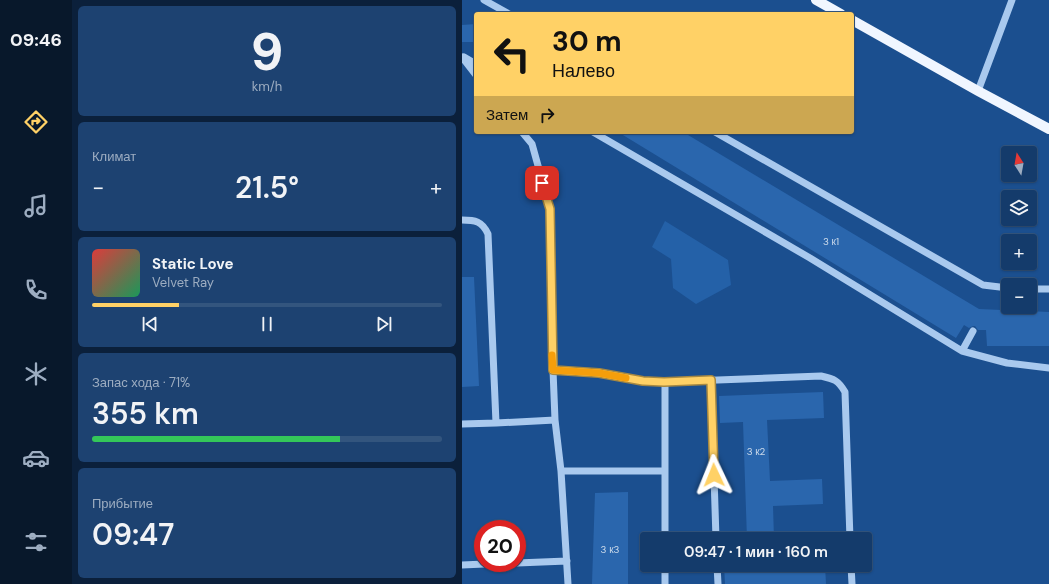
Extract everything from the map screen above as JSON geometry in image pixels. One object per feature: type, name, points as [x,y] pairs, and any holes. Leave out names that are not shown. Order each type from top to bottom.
[{"type":"main road","points":[[816,0],[837,12]]},
{"type":"main road","points":[[854,21],[1049,129]]},
{"type":"street","points":[[484,0],[505,12]]},
{"type":"street","points":[[978,91],[1012,0]]},
{"type":"street","points":[[462,56],[474,63]]},
{"type":"street","points":[[462,56],[474,71]]},
{"type":"street","points":[[524,134],[532,144],[550,209],[555,420],[561,471],[568,584]]},
{"type":"street","points":[[596,134],[810,258],[962,351],[1007,363],[1049,368]]},
{"type":"street","points":[[719,134],[983,285],[1001,287]]},
{"type":"street","points":[[462,220],[472,220],[480,223],[488,234],[496,422]]},
{"type":"street","points":[[1037,288],[1049,289]]},
{"type":"street","points":[[962,351],[973,331]]},
{"type":"street","points":[[553,370],[599,373],[643,381],[664,382],[821,376],[834,378],[841,384],[845,392],[850,532]]},
{"type":"street","points":[[711,380],[716,532]]},
{"type":"street","points":[[664,382],[665,532]]},
{"type":"street","points":[[462,424],[555,420]]},
{"type":"street","points":[[561,471],[665,471]]},
{"type":"street","points":[[526,563],[567,561]]},
{"type":"street","points":[[462,565],[474,564]]},
{"type":"street","points":[[665,572],[665,584]]},
{"type":"street","points":[[717,572],[718,584]]},
{"type":"street","points":[[851,572],[852,584]]},
{"type":"shaded area","points":[[665,221],[728,260],[731,285],[696,304],[673,288],[671,259],[652,247]]},
{"type":"building","points":[[474,24],[474,42],[462,42],[462,25]]},
{"type":"building","points":[[621,134],[686,134],[979,309],[1001,310],[1001,314],[1037,314],[1037,311],[1049,312],[1049,346],[987,346],[986,330],[978,330],[975,326],[969,328],[964,325],[956,338]]},
{"type":"building","points":[[462,277],[474,277],[479,386],[462,387]]},
{"type":"building","points":[[823,392],[824,418],[767,420],[770,481],[822,479],[823,504],[773,506],[774,532],[747,532],[743,422],[720,423],[719,396]]},
{"type":"building","points":[[628,492],[628,584],[592,584],[595,493]]},
{"type":"building","points":[[724,572],[825,572],[826,584],[725,584]]},
{"type":"slow traffic","points":[[552,355],[553,370],[599,373],[626,378]]},
{"type":"route","points":[[542,183],[550,209],[553,370],[599,373],[643,381],[664,382],[711,380],[714,475]]}]
